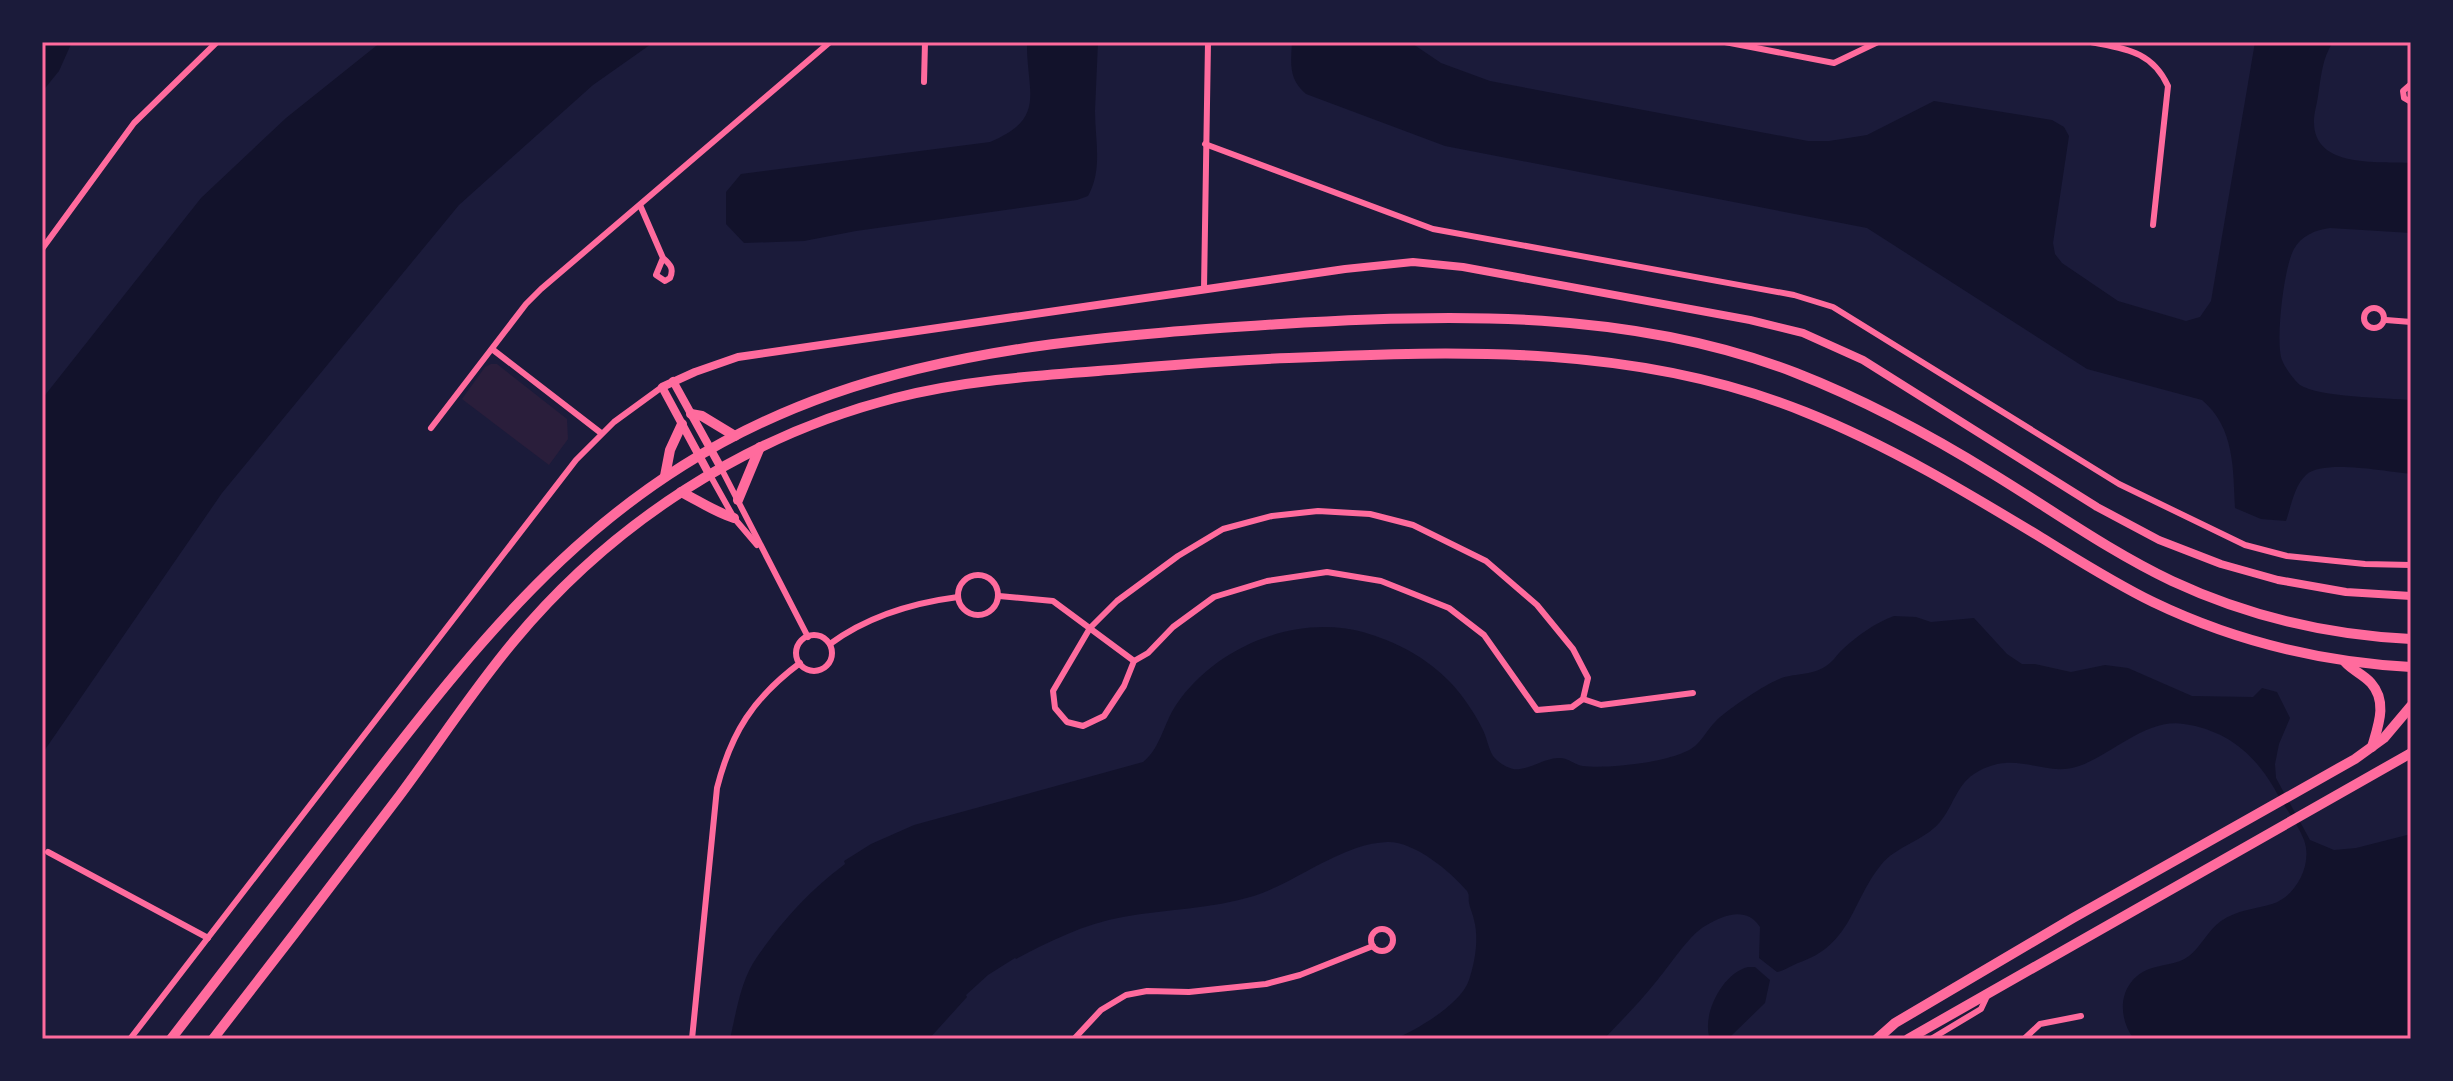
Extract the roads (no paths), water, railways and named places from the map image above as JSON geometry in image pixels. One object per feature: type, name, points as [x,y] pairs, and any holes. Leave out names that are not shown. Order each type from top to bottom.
[{"type":"main road","points":[[171,1039],[477,647],[581,541],[641,492],[735,436],[802,405],[871,382],[943,364],[1065,343],[1299,323],[1463,319],[1592,325],[1681,339],[1786,369],[1838,390],[1916,429],[2159,575],[2208,596],[2289,622],[2341,632],[2406,639],[2411,650]]},
{"type":"main road","points":[[213,1039],[516,638],[594,557],[681,492],[760,447],[824,420],[922,391],[989,380],[1224,361],[1377,354],[1510,353],[1612,361],[1728,385],[1806,412],[1911,463],[2150,601],[2257,642],[2345,662],[2411,667]]},
{"type":"main road","points":[[691,414],[702,416],[735,436]]},
{"type":"main road","points":[[665,476],[670,450],[682,424]]},
{"type":"main road","points":[[738,500],[760,447]]},
{"type":"main road","points":[[681,492],[715,512],[734,518]]},
{"type":"main road","points":[[2345,662],[2353,672],[2368,680],[2378,696],[2380,718],[2371,749]]},
{"type":"main road","points":[[1877,1039],[1895,1023],[1956,986],[2371,749],[2396,726],[2411,706]]},
{"type":"main road","points":[[1908,1039],[2411,753]]},
{"type":"street","points":[[42,249],[134,123],[217,42]]},
{"type":"street","points":[[431,428],[526,304],[541,289],[830,42]]},
{"type":"street","points":[[924,82],[925,42]]},
{"type":"street","points":[[1204,289],[1208,42]]},
{"type":"street","points":[[1725,42],[1834,63],[1878,42]]},
{"type":"street","points":[[2091,42],[2120,47],[2143,56],[2160,69],[2168,86],[2153,225]]},
{"type":"street","points":[[2411,84],[2403,91],[2404,98],[2411,102]]},
{"type":"street","points":[[1205,144],[1433,229],[1813,300],[1851,316],[2119,484],[2245,545],[2287,556],[2411,565]]},
{"type":"street","points":[[640,205],[663,258]]},
{"type":"street","points":[[130,1039],[530,519],[601,433],[673,381],[713,365],[762,352],[1381,264],[1438,263],[1783,327],[1821,339],[1852,354],[2097,507],[2179,548],[2253,574],[2293,583],[2346,592],[2411,596]]},
{"type":"street","points":[[2386,320],[2411,322]]},
{"type":"street","points":[[492,349],[601,433]]},
{"type":"street","points":[[673,381],[808,637]]},
{"type":"street","points":[[662,387],[734,518],[760,547]]},
{"type":"street","points":[[1318,511],[1370,514],[1413,525],[1486,561],[1537,605],[1573,649],[1588,678],[1583,699],[1572,707],[1537,710],[1484,635],[1449,608],[1381,581],[1327,572],[1267,581],[1214,597],[1173,627],[1148,653],[1134,661],[1124,686],[1104,716],[1083,726],[1067,722],[1055,708],[1053,691],[1090,628],[1117,601],[1178,556],[1223,529],[1272,516],[1318,511]]},
{"type":"street","points":[[982,575],[994,582],[999,596],[993,610],[979,615],[965,610],[958,597],[967,578],[982,575]]},
{"type":"street","points":[[999,596],[1053,601],[1134,661]]},
{"type":"street","points":[[830,644],[865,623],[897,610],[920,602],[958,597]]},
{"type":"street","points":[[808,637],[820,637],[830,644],[832,657],[823,669],[809,670],[800,663],[798,647],[808,637]]},
{"type":"street","points":[[692,1039],[717,788],[727,752],[759,700],[800,663]]},
{"type":"street","points":[[1583,699],[1601,705],[1693,693]]},
{"type":"street","points":[[48,852],[208,938]]},
{"type":"street","points":[[1074,1039],[1101,1010],[1126,995],[1266,984],[1300,975],[1373,946]]},
{"type":"street","points":[[1931,1039],[1981,1009],[1989,991]]},
{"type":"street","points":[[2024,1039],[2040,1024],[2081,1016]]}]
